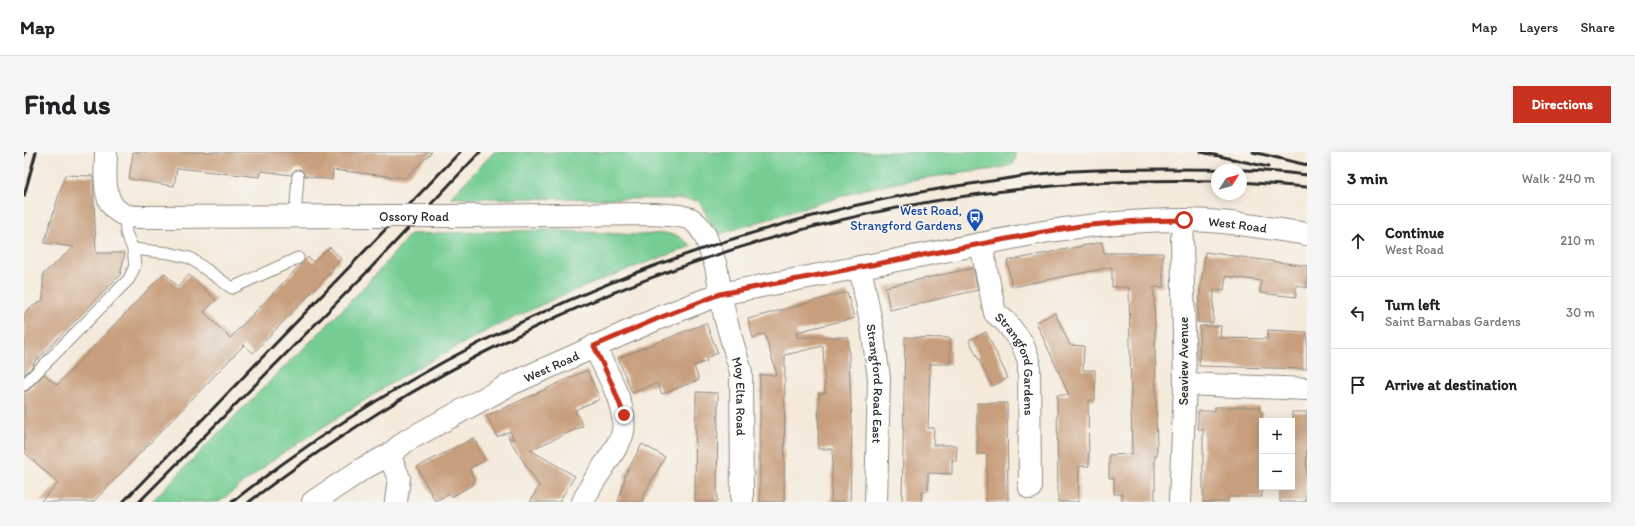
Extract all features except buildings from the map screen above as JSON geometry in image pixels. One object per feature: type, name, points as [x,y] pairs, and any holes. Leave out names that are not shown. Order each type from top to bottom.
[{"type":"street","points":[[106,152],[106,187],[109,201],[116,210],[125,215]]},
{"type":"street","name":"Ossory Road","points":[[125,215],[151,218],[655,214],[685,217],[691,219],[698,225],[705,235],[716,266],[720,294]]},
{"type":"street","name":"West Road","points":[[313,502],[364,468],[389,455],[406,441],[512,384],[594,346],[720,294],[1080,226],[1138,221],[1184,220],[1265,228],[1307,234]]},
{"type":"street","name":"Seaview Avenue","points":[[1180,502],[1185,384],[1182,239],[1184,220]]},
{"type":"street","name":"Strangford Gardens","points":[[981,244],[995,313],[1006,322],[1022,343],[1029,362],[1030,488]]},
{"type":"street","name":"Strangford Road East","points":[[860,267],[872,327],[879,378],[876,502]]},
{"type":"street","name":"Moy Elta Road","points":[[720,294],[725,318],[741,372],[742,502]]},
{"type":"street","points":[[583,502],[590,486],[621,437],[624,415],[612,384],[594,346]]},
{"type":"street","points":[[1185,384],[1307,389]]},
{"type":"street","points":[[389,455],[399,478],[396,502]]},
{"type":"lane","points":[[295,217],[298,176]]},
{"type":"lane","points":[[24,385],[128,279],[135,266],[133,249],[126,233],[125,215]]},
{"type":"lane","points":[[133,249],[169,253],[190,258],[232,288],[298,258]]},
{"type":"green space","points":[[494,152],[1015,152],[1016,157],[1013,164],[1002,168],[916,179],[865,189],[717,235],[699,201],[682,199],[450,198]]},
{"type":"green space","points":[[548,230],[639,235],[665,233],[678,236],[692,246],[563,295],[488,330],[404,375],[278,456],[219,502],[151,502],[339,313],[376,274],[410,234]]},
{"type":"railway","points":[[24,156],[25,152]]},
{"type":"railway","points":[[24,196],[36,152]]},
{"type":"railway","points":[[123,502],[460,152]]},
{"type":"railway","points":[[139,502],[367,272],[480,152]]},
{"type":"railway","points":[[1201,152],[1268,167]]},
{"type":"railway","points":[[1253,152],[1307,165]]},
{"type":"railway","points":[[232,502],[302,450],[374,402],[449,359],[526,320],[605,285],[686,254],[769,228],[853,206],[902,196],[951,187],[1050,173],[1114,169],[1203,169],[1255,170],[1307,175]]},
{"type":"railway","points":[[249,502],[296,467],[378,413],[474,358],[573,310],[676,269],[781,236],[888,210],[997,192],[1107,182],[1211,181]]},
{"type":"railway","points":[[1247,182],[1307,187]]},
{"type":"place","name":"West Road, Strangford Gardens","points":[[975,232]]},
{"type":"route","points":[[624,415],[612,384],[594,346],[720,294],[1080,226],[1138,221],[1184,220]]}]
